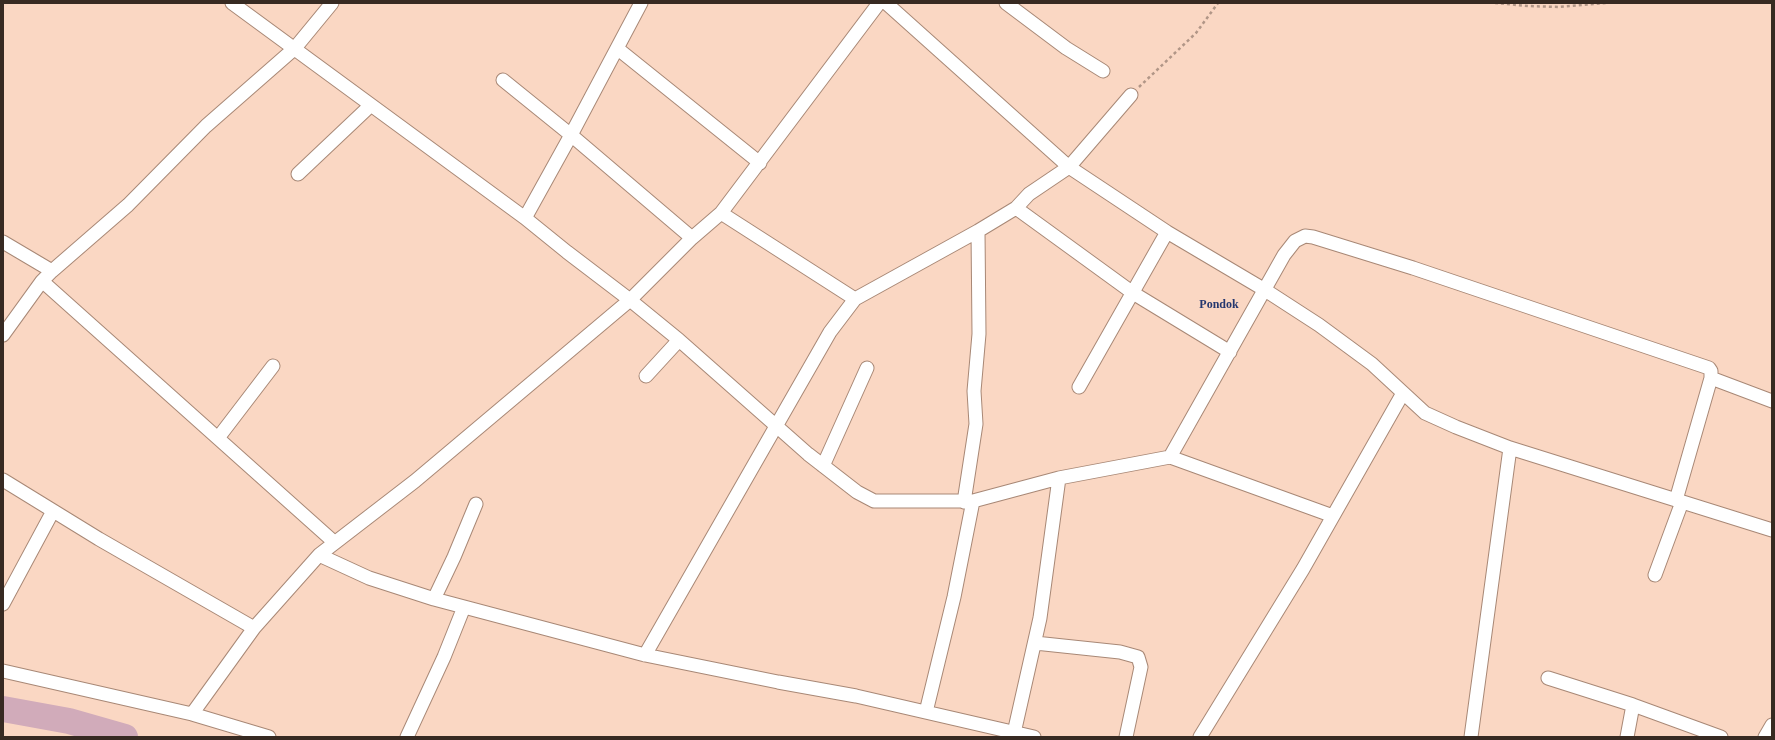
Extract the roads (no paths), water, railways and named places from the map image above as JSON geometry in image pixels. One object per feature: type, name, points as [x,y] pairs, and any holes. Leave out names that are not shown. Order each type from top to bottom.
[{"type":"street","points":[[232,3],[525,218],[679,340],[775,427],[823,466],[857,492],[874,501],[970,503],[1058,485],[1170,457],[1333,516]]},
{"type":"street","points":[[3,335],[42,281],[128,204],[206,126],[295,48],[332,3]]},
{"type":"street","points":[[525,218],[572,135],[641,3]]},
{"type":"street","points":[[192,714],[254,628],[319,556],[334,542],[415,481],[630,300],[692,238],[721,213],[879,3]]},
{"type":"street","points":[[886,3],[1068,167],[1167,232],[1265,290],[1346,344],[1372,364],[1425,412],[1456,427],[1510,448],[1772,530]]},
{"type":"street","points":[[1006,3],[1066,48],[1103,71]]},
{"type":"street","points":[[618,49],[760,163]]},
{"type":"street","points":[[503,80],[572,135],[692,238]]},
{"type":"street","points":[[645,655],[830,332],[855,299],[978,231],[1016,208],[1029,194],[1068,167],[1131,95]]},
{"type":"street","points":[[298,174],[371,105]]},
{"type":"street","points":[[1016,208],[1133,293],[1230,352]]},
{"type":"street","points":[[721,213],[855,299]]},
{"type":"street","points":[[926,712],[971,520],[970,503],[976,424],[974,391],[979,334],[978,231]]},
{"type":"street","points":[[1078,387],[1167,232]]},
{"type":"street","points":[[1170,457],[1291,246],[1300,238],[1313,237],[1413,268],[1700,364],[1711,369],[1711,378],[1679,501],[1655,575]]},
{"type":"street","points":[[3,242],[52,271]]},
{"type":"street","points":[[42,281],[334,542]]},
{"type":"street","points":[[646,376],[679,340]]},
{"type":"street","points":[[218,438],[273,366]]},
{"type":"street","points":[[823,466],[867,368]]},
{"type":"street","points":[[1711,378],[1772,401]]},
{"type":"street","points":[[1200,737],[1303,569],[1403,393]]},
{"type":"street","points":[[1471,737],[1510,448]]},
{"type":"street","points":[[3,480],[218,609],[254,628]]},
{"type":"street","points":[[1014,733],[1040,618],[1058,485]]},
{"type":"street","points":[[434,599],[454,557],[476,504]]},
{"type":"street","points":[[3,604],[53,511]]},
{"type":"street","points":[[319,556],[369,578],[434,599],[645,655],[926,712],[1034,737]]},
{"type":"street","points":[[407,737],[430,688],[464,607]]},
{"type":"street","points":[[1034,643],[1120,652],[1138,657],[1141,667],[1126,737]]},
{"type":"street","points":[[3,671],[192,714],[269,737]]},
{"type":"street","points":[[1548,678],[1633,705],[1721,737]]},
{"type":"street","points":[[1627,737],[1633,705]]},
{"type":"street","points":[[1765,737],[1772,725]]},
{"type":"waterway","points":[[3,709],[69,721],[125,737]]},
{"type":"district","name":"Pondok","points":[[1219,305]]}]
